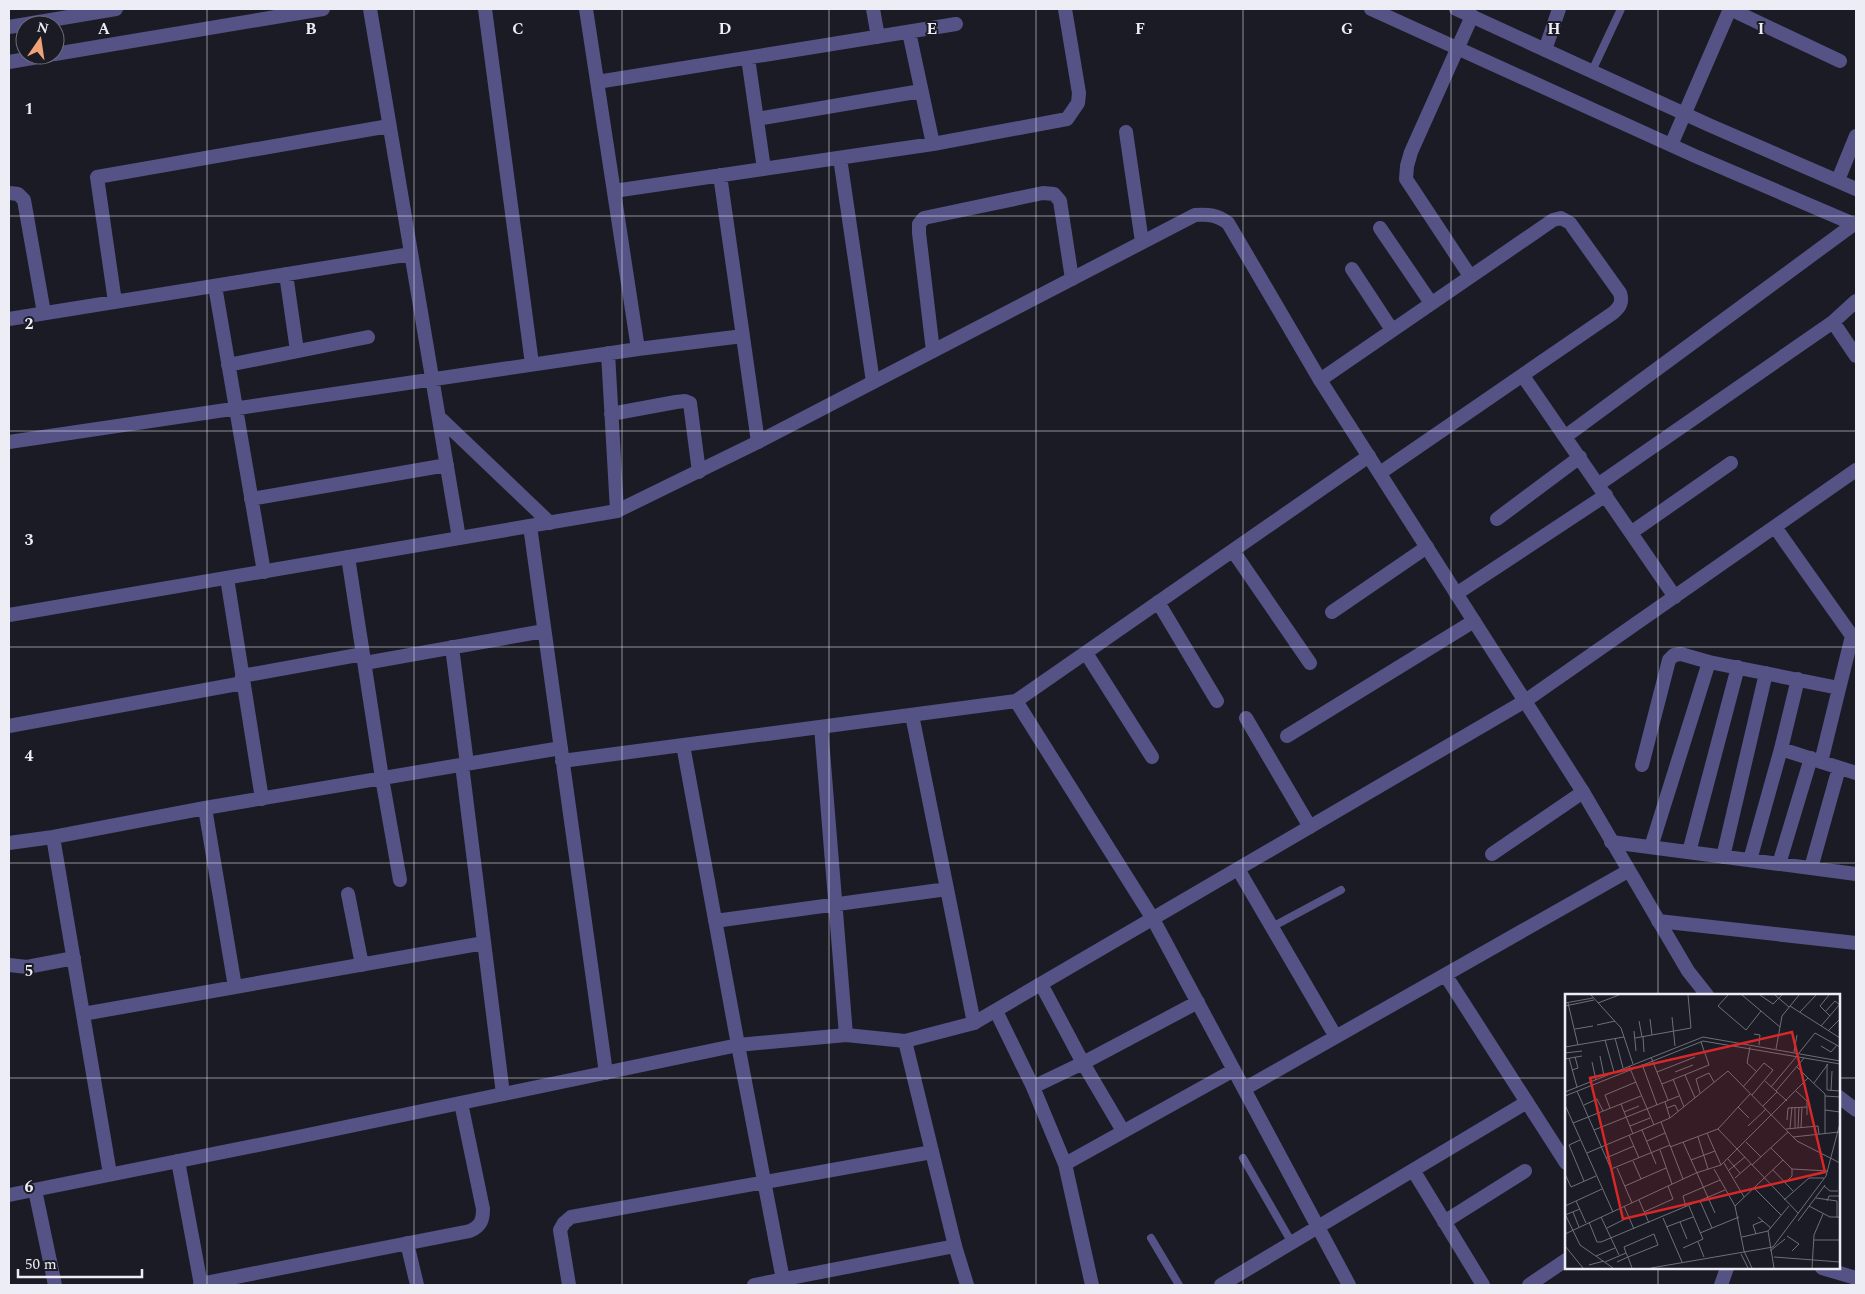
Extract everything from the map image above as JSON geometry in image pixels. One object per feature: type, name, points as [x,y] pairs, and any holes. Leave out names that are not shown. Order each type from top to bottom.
[{"type":"street","points":[[48,15],[116,9]]},
{"type":"street","points":[[65,52],[323,9]]},
{"type":"street","points":[[370,9],[459,538]]},
{"type":"street","points":[[485,9],[532,364]]},
{"type":"street","points":[[586,9],[638,349]]},
{"type":"street","points":[[873,9],[878,37]]},
{"type":"street","points":[[614,191],[933,144],[1067,119],[1078,104],[1080,93],[1065,9]]},
{"type":"street","points":[[1371,9],[1670,145],[1855,224]]},
{"type":"street","points":[[1456,9],[1685,114],[1856,188]]},
{"type":"street","points":[[1546,50],[1559,9]]},
{"type":"street","points":[[1670,145],[1730,9],[1840,61]]},
{"type":"street","points":[[1470,276],[1406,179],[1411,152],[1472,16]]},
{"type":"street","points":[[597,82],[956,24]]},
{"type":"street","points":[[909,32],[933,144]]},
{"type":"street","points":[[748,58],[764,169]]},
{"type":"street","points":[[757,119],[922,91]]},
{"type":"street","points":[[115,302],[97,176],[389,126]]},
{"type":"street","points":[[1126,132],[1142,242]]},
{"type":"street","points":[[1838,180],[1856,136]]},
{"type":"street","points":[[840,158],[873,382]]},
{"type":"street","points":[[720,175],[758,442]]},
{"type":"street","points":[[9,192],[18,194],[24,200],[44,313]]},
{"type":"street","points":[[933,351],[919,233],[919,224],[924,218],[1042,193],[1054,194],[1060,201],[1072,279]]},
{"type":"street","points":[[9,615],[617,511],[758,442],[1196,215],[1208,214],[1219,216],[1228,223],[1320,380],[1583,792],[1688,971],[1706,994]]},
{"type":"street","points":[[1320,380],[1553,220],[1561,218],[1570,223],[1620,293],[1622,299],[1620,307],[1613,313],[1380,473]]},
{"type":"street","points":[[1566,436],[1855,224]]},
{"type":"street","points":[[1380,228],[1431,303]]},
{"type":"street","points":[[9,319],[411,254]]},
{"type":"street","points":[[1352,269],[1392,330]]},
{"type":"street","points":[[286,274],[297,351]]},
{"type":"street","points":[[215,286],[264,572]]},
{"type":"street","points":[[1456,594],[1603,490],[1833,322],[1856,301]]},
{"type":"street","points":[[1833,322],[1856,356]]},
{"type":"street","points":[[9,442],[608,353],[742,336]]},
{"type":"street","points":[[228,365],[368,337]]},
{"type":"street","points":[[608,353],[617,511]]},
{"type":"street","points":[[1523,376],[1675,596]]},
{"type":"street","points":[[611,414],[676,402],[685,401],[690,404],[699,472]]},
{"type":"street","points":[[439,417],[550,523]]},
{"type":"street","points":[[9,843],[53,837],[205,808],[464,764],[683,745],[1016,701],[1369,456]]},
{"type":"street","points":[[1497,519],[1580,457]]},
{"type":"street","points":[[1632,532],[1731,463]]},
{"type":"street","points":[[251,499],[447,465]]},
{"type":"street","points":[[9,1195],[738,1045],[846,1035],[905,1041],[974,1023],[1525,701],[1856,470]]},
{"type":"street","points":[[530,526],[606,1073]]},
{"type":"street","points":[[1775,527],[1852,636],[1840,688],[1779,864]]},
{"type":"street","points":[[1332,612],[1427,547]]},
{"type":"street","points":[[1233,551],[1310,663]]},
{"type":"street","points":[[348,557],[382,778],[400,880]]},
{"type":"street","points":[[227,578],[262,799]]},
{"type":"street","points":[[1158,602],[1217,701]]},
{"type":"street","points":[[1287,736],[1474,621]]},
{"type":"street","points":[[9,726],[364,658],[452,647],[544,631]]},
{"type":"street","points":[[452,647],[484,943],[503,1094]]},
{"type":"street","points":[[1086,653],[1152,757]]},
{"type":"street","points":[[1642,765],[1669,660],[1674,655],[1681,654],[1709,662],[1840,688]]},
{"type":"street","points":[[1651,847],[1709,662]]},
{"type":"street","points":[[1689,852],[1738,668]]},
{"type":"street","points":[[1723,857],[1766,673]]},
{"type":"street","points":[[1750,860],[1781,749],[1798,679]]},
{"type":"street","points":[[1016,701],[1153,919],[1349,1285]]},
{"type":"street","points":[[912,714],[974,1023]]},
{"type":"street","points":[[1246,718],[1310,827]]},
{"type":"street","points":[[821,727],[846,1035]]},
{"type":"street","points":[[683,745],[763,1182],[784,1282]]},
{"type":"street","points":[[1781,749],[1856,773]]},
{"type":"street","points":[[1811,868],[1839,768]]},
{"type":"street","points":[[1492,854],[1583,792]]},
{"type":"street","points":[[205,808],[235,987]]},
{"type":"street","points":[[53,837],[110,1174]]},
{"type":"street","points":[[1611,842],[1856,874]]},
{"type":"street","points":[[1238,869],[1336,1037]]},
{"type":"street","points":[[1244,1089],[1628,871]]},
{"type":"street","points":[[715,921],[947,889]]},
{"type":"street","points":[[348,894],[362,964]]},
{"type":"street","points":[[1658,921],[1856,943]]},
{"type":"street","points":[[83,1014],[484,943]]},
{"type":"street","points":[[9,965],[27,966],[74,958]]},
{"type":"street","points":[[1446,976],[1565,1161]]},
{"type":"street","points":[[1041,984],[1123,1131]]},
{"type":"street","points":[[1033,1087],[1198,1002]]},
{"type":"street","points":[[996,1010],[1033,1087],[1066,1164],[1092,1285]]},
{"type":"street","points":[[905,1041],[955,1246],[967,1285]]},
{"type":"street","points":[[1066,1164],[1234,1070]]},
{"type":"street","points":[[1840,1098],[1856,1110]]},
{"type":"street","points":[[1222,1285],[1527,1102]]},
{"type":"street","points":[[178,1161],[200,1284],[470,1231],[479,1227],[483,1217],[483,1209],[460,1103]]},
{"type":"street","points":[[569,1285],[560,1230],[564,1223],[571,1218],[932,1152]]},
{"type":"street","points":[[1413,1170],[1483,1285]]},
{"type":"street","points":[[1444,1222],[1525,1172]]},
{"type":"street","points":[[35,1190],[55,1285]]},
{"type":"street","points":[[407,1243],[417,1285]]},
{"type":"street","points":[[754,1285],[784,1282],[955,1246]]},
{"type":"street","points":[[1529,1285],[1565,1261]]},
{"type":"street","points":[[1721,1285],[1727,1269]]},
{"type":"street","points":[[1825,1269],[1856,1278]]},
{"type":"lane","points":[[1592,71],[1621,9]]},
{"type":"lane","points":[[1272,927],[1341,890]]},
{"type":"lane","points":[[1243,1158],[1292,1243]]},
{"type":"lane","points":[[1151,1238],[1179,1285]]}]
